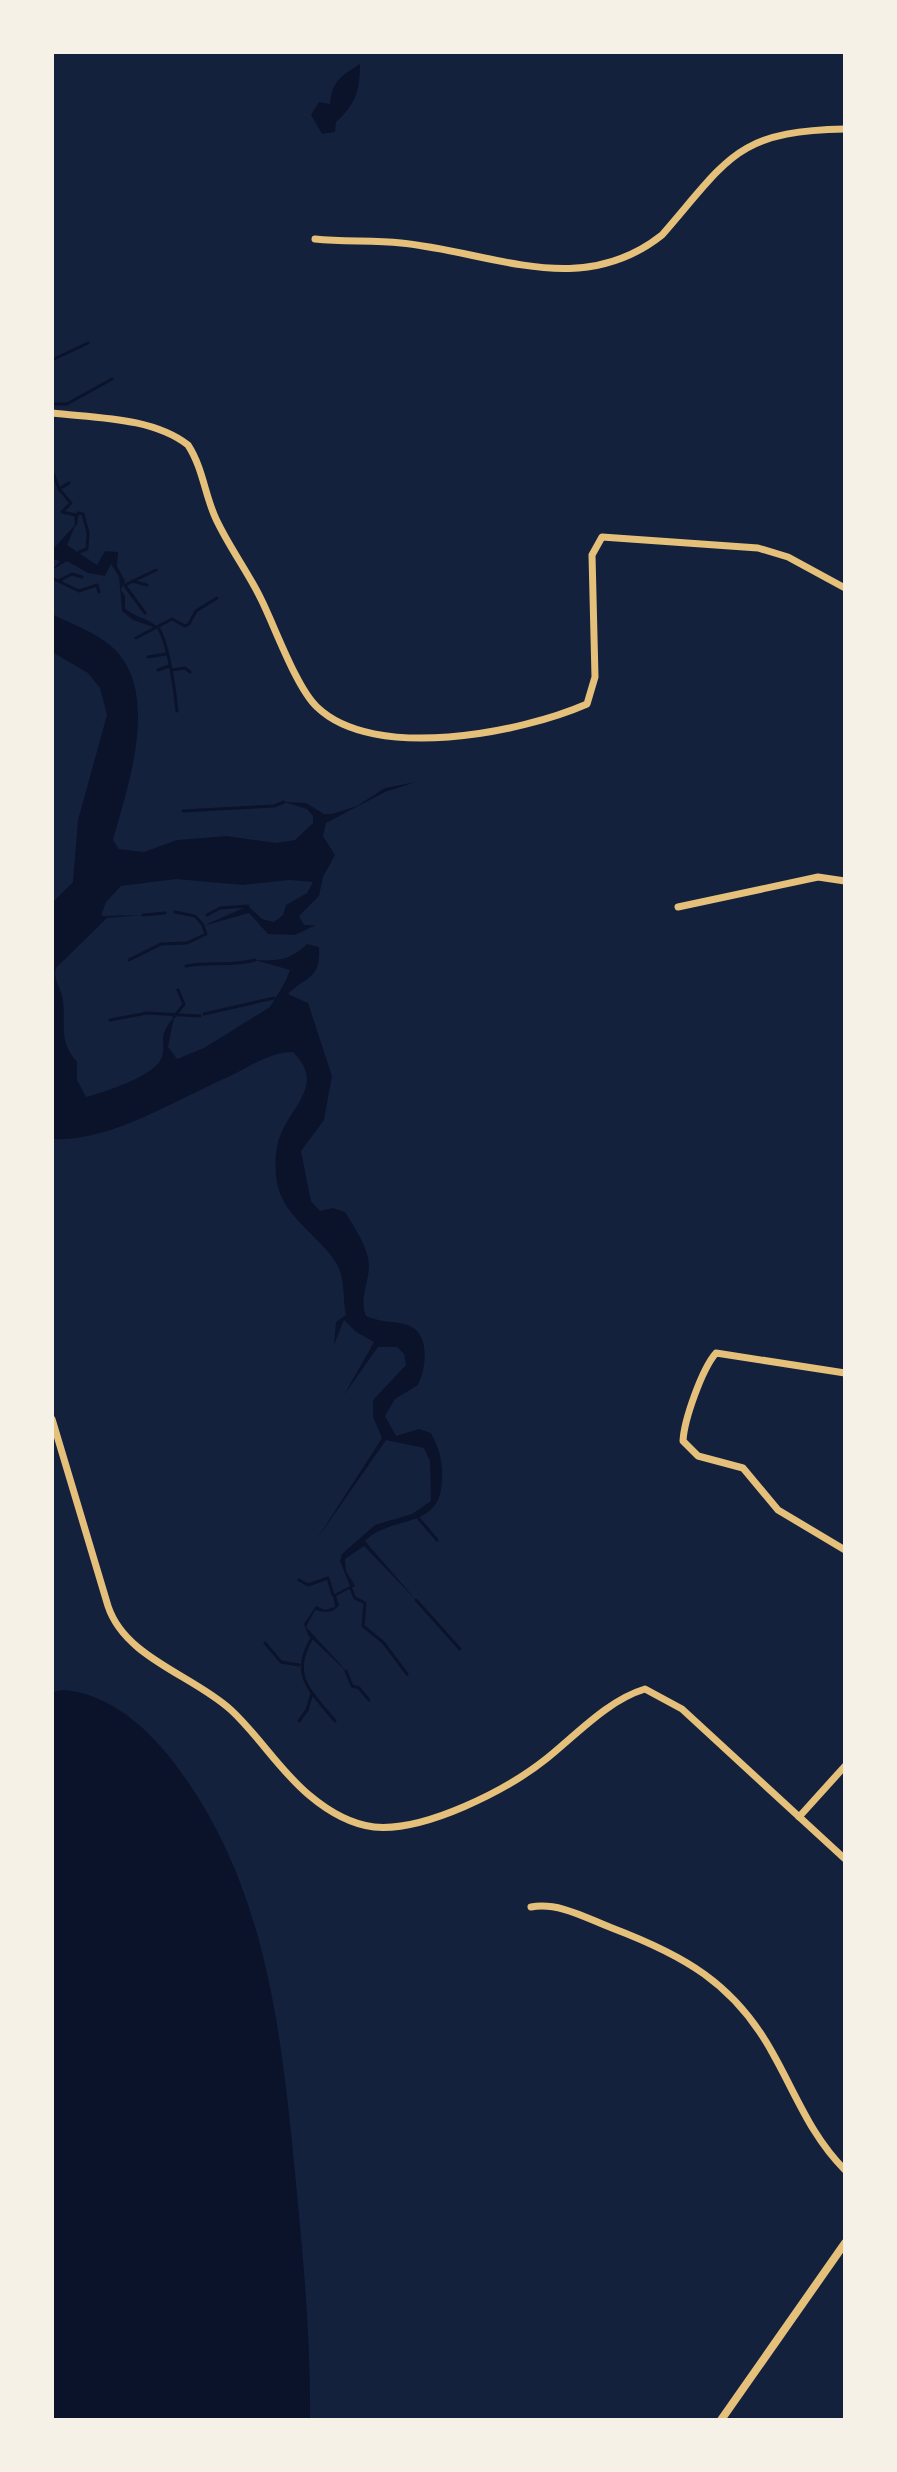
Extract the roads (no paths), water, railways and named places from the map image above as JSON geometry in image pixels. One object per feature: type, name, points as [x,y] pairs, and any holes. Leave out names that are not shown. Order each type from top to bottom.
[{"type":"street","points":[[315,239],[400,243],[547,269],[573,271],[609,265],[648,246],[662,235],[741,149],[785,132],[845,129]]},
{"type":"street","points":[[52,413],[140,425],[178,437],[188,445],[216,521],[260,595],[314,704],[339,724],[367,733],[418,737],[505,729],[555,718],[587,704],[595,677],[592,555],[598,540],[605,536],[758,548],[788,557],[845,588]]},
{"type":"street","points":[[678,907],[818,877],[845,881]]},
{"type":"street","points":[[845,1373],[716,1353],[707,1363],[684,1428],[683,1441],[698,1456],[743,1468],[778,1510],[845,1550]]},
{"type":"street","points":[[52,1419],[111,1614],[119,1631],[134,1645],[229,1708],[308,1794],[345,1820],[388,1827],[416,1822],[473,1802],[518,1780],[613,1704],[645,1689],[682,1709],[845,1859]]},
{"type":"street","points":[[799,1817],[845,1766]]},
{"type":"street","points":[[531,1907],[554,1907],[610,1927],[660,1946],[706,1973],[756,2026],[810,2128],[845,2170]]},
{"type":"street","points":[[721,2420],[845,2243]]},
{"type":"water","points":[[360,64],[358,89],[352,103],[336,122],[335,132],[322,134],[311,115],[319,102],[330,104],[339,80]]},
{"type":"water","points":[[76,524],[67,545],[97,565],[105,551],[118,552],[117,566],[125,581],[121,590],[125,596],[125,608],[159,629],[133,620],[122,611],[119,577],[111,564],[105,576],[88,573],[67,561],[52,570],[60,561],[52,559],[52,550]]},
{"type":"water","points":[[52,614],[111,646],[126,665],[135,687],[137,739],[113,840],[119,849],[144,852],[177,840],[227,836],[276,843],[295,840],[313,823],[313,816],[307,809],[284,802],[306,803],[324,814],[332,814],[357,806],[385,788],[416,782],[385,792],[326,823],[323,836],[335,855],[323,877],[319,896],[299,916],[304,925],[316,925],[295,935],[268,934],[249,913],[203,926],[248,906],[262,919],[274,922],[283,915],[286,905],[307,893],[313,882],[289,880],[243,885],[176,879],[121,886],[106,902],[101,916],[143,915],[107,918],[56,968],[55,973],[63,1000],[65,1040],[77,1062],[77,1080],[86,1097],[149,1072],[161,1059],[163,1035],[174,1017],[168,1047],[177,1059],[204,1048],[270,1007],[290,970],[255,960],[284,958],[307,944],[319,947],[315,972],[288,994],[308,1003],[332,1076],[324,1120],[301,1151],[311,1201],[320,1211],[333,1208],[345,1212],[363,1244],[369,1265],[364,1297],[366,1316],[404,1324],[419,1333],[423,1341],[425,1359],[418,1385],[395,1399],[385,1416],[396,1436],[419,1429],[431,1433],[442,1468],[439,1497],[433,1508],[413,1520],[388,1527],[365,1541],[416,1600],[364,1546],[345,1559],[346,1571],[355,1586],[336,1596],[339,1605],[334,1610],[325,1612],[315,1610],[306,1627],[346,1671],[308,1635],[304,1624],[316,1606],[325,1610],[335,1607],[333,1595],[350,1586],[340,1561],[342,1554],[375,1525],[412,1514],[431,1501],[430,1461],[424,1448],[386,1440],[315,1542],[382,1438],[373,1417],[373,1400],[406,1365],[404,1354],[397,1347],[378,1347],[344,1395],[374,1342],[356,1332],[344,1320],[334,1345],[336,1322],[346,1315],[341,1274],[327,1251],[291,1212],[279,1189],[276,1176],[278,1144],[286,1123],[304,1094],[306,1084],[302,1063],[293,1052],[266,1058],[119,1127],[97,1134],[52,1139],[52,903],[73,882],[78,820],[107,715],[100,688],[88,673],[52,652]]},
{"type":"water","points":[[52,1692],[79,1692],[108,1703],[135,1721],[158,1743],[199,1798],[243,1890],[270,1988],[286,2090],[305,2281],[310,2420],[52,2420]]},
{"type":"waterway","points":[[52,360],[88,343]]},
{"type":"waterway","points":[[52,404],[67,404],[112,379]]},
{"type":"waterway","points":[[52,470],[59,489],[71,503],[62,512],[76,515],[76,524]]},
{"type":"waterway","points":[[59,489],[69,483]]},
{"type":"waterway","points":[[77,517],[78,513],[83,514],[88,533],[87,549],[79,552]]},
{"type":"waterway","points":[[125,585],[156,570]]},
{"type":"waterway","points":[[60,580],[72,574],[82,577]]},
{"type":"waterway","points":[[52,578],[79,591],[97,585],[99,592]]},
{"type":"waterway","points":[[132,581],[147,585]]},
{"type":"waterway","points":[[126,587],[145,613]]},
{"type":"waterway","points":[[136,638],[172,619],[185,626],[196,611],[217,598]]},
{"type":"waterway","points":[[159,629],[169,657],[177,711]]},
{"type":"waterway","points":[[148,657],[166,654]]},
{"type":"waterway","points":[[158,670],[169,666]]},
{"type":"waterway","points":[[172,670],[185,668],[190,672]]},
{"type":"waterway","points":[[183,811],[274,806],[284,802]]},
{"type":"waterway","points":[[207,915],[220,908],[248,906]]},
{"type":"waterway","points":[[175,912],[195,916],[203,925]]},
{"type":"waterway","points":[[143,915],[165,913]]},
{"type":"waterway","points":[[129,960],[161,944],[187,943],[206,934],[203,926]]},
{"type":"waterway","points":[[186,966],[255,960]]},
{"type":"waterway","points":[[174,1017],[184,1004],[178,990]]},
{"type":"waterway","points":[[204,1014],[274,998]]},
{"type":"waterway","points":[[110,1020],[147,1013],[200,1016]]},
{"type":"waterway","points":[[419,1519],[437,1540]]},
{"type":"waterway","points":[[299,1580],[308,1585],[328,1578],[333,1595]]},
{"type":"waterway","points":[[351,1589],[355,1598],[365,1603],[363,1626],[383,1642],[407,1674]]},
{"type":"waterway","points":[[416,1600],[460,1649]]},
{"type":"waterway","points":[[312,1638],[305,1651],[303,1673],[311,1692],[335,1721]]},
{"type":"waterway","points":[[265,1643],[281,1662],[299,1665]]},
{"type":"waterway","points":[[346,1671],[352,1686],[359,1688],[369,1700]]},
{"type":"waterway","points":[[299,1721],[307,1710],[312,1693]]}]
